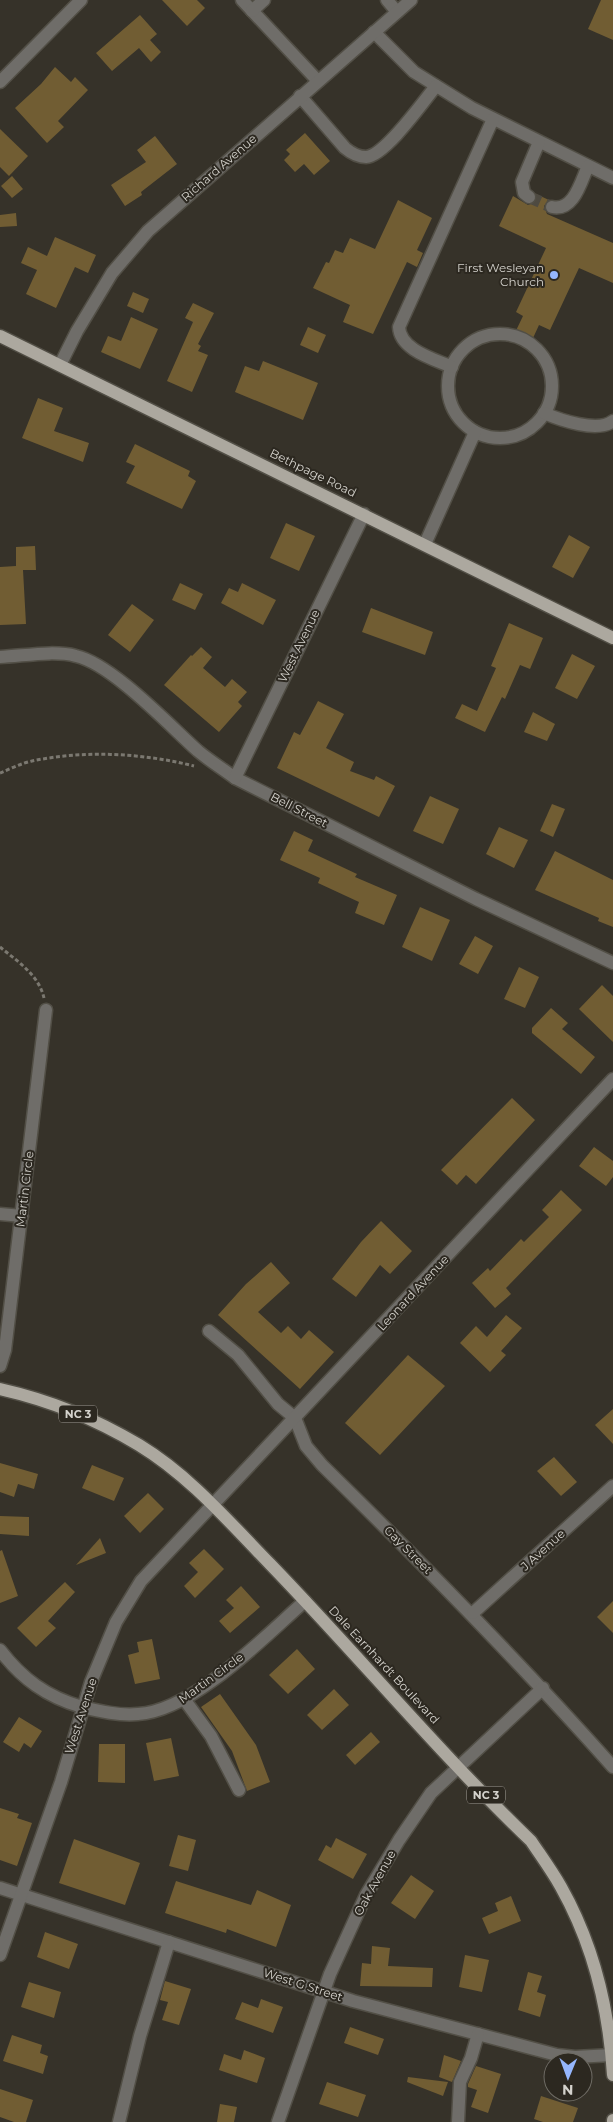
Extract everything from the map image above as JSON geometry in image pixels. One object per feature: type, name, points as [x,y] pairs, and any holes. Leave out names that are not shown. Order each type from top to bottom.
[{"type":"main road","name":"Bethpage Road","points":[[0,336],[426,544],[613,638]]},
{"type":"main road","name":"Dale Earnhardt Boulevard","points":[[0,1389],[37,1398],[82,1415],[140,1446],[188,1481],[305,1601],[532,1841],[561,1887],[579,1924],[595,1969],[606,2011],[613,2075]]},
{"type":"street","points":[[0,82],[81,0]]},
{"type":"street","points":[[242,0],[318,81]]},
{"type":"street","points":[[252,11],[264,0]]},
{"type":"street","points":[[387,0],[397,12]]},
{"type":"street","name":"Richard Avenue","points":[[60,365],[76,331],[112,272],[148,230],[411,0]]},
{"type":"street","points":[[374,32],[414,72],[436,86],[493,119],[613,178]]},
{"type":"street","points":[[300,96],[345,148],[352,154],[366,157],[373,155],[392,139],[436,86]]},
{"type":"street","points":[[452,367],[409,346],[401,338],[399,327],[493,119]]},
{"type":"street","points":[[529,197],[524,193],[522,182],[539,142]]},
{"type":"street","points":[[552,207],[562,207],[569,204],[588,166]]},
{"type":"street","points":[[496,334],[512,335],[528,342],[540,353],[548,365],[552,379],[552,393],[544,413],[530,428],[517,435],[503,438],[489,437],[475,432],[462,422],[452,408],[448,392],[448,375],[465,347],[479,338],[496,334]]},
{"type":"street","points":[[544,413],[561,420],[580,424],[607,426],[613,421]]},
{"type":"street","points":[[426,544],[475,432]]},
{"type":"street","name":"West Avenue","points":[[235,778],[364,514]]},
{"type":"street","name":"Bell Street","points":[[0,657],[58,654],[75,655],[88,660],[106,670],[149,705],[200,753],[235,778],[476,899],[613,963]]},
{"type":"street","name":"Martin Circle","points":[[0,1366],[5,1350],[46,1010]]},
{"type":"street","name":"Leonard Avenue","points":[[213,1505],[613,1079]]},
{"type":"street","points":[[0,1214],[22,1216]]},
{"type":"street","name":"Gay Street","points":[[209,1331],[238,1355],[278,1404],[295,1418],[306,1446],[322,1465],[473,1614],[543,1688],[613,1767]]},
{"type":"street","name":"J Avenue","points":[[473,1614],[613,1486]]},
{"type":"street","name":"West Avenue","points":[[0,1955],[61,1782],[83,1707],[116,1622],[141,1581],[213,1505]]},
{"type":"street","name":"Martin Circle","points":[[0,1650],[12,1665],[31,1683],[50,1696],[97,1711],[138,1714],[166,1708],[184,1700],[239,1659],[305,1601]]},
{"type":"street","name":"Oak Avenue","points":[[278,2122],[324,1992],[366,1895],[394,1848],[431,1794],[543,1688]]},
{"type":"street","points":[[184,1700],[211,1736],[239,1790]]},
{"type":"street","name":"West G Street","points":[[0,1888],[324,1992],[557,2055],[575,2057],[612,2055]]},
{"type":"street","points":[[119,2122],[140,2036],[169,1942]]},
{"type":"street","points":[[458,2122],[460,2082],[472,2058],[478,2034]]},
{"type":"path","points":[[0,773],[30,761],[89,755],[116,755],[157,759],[200,768]]},
{"type":"path","points":[[0,947],[33,976],[42,989],[46,1010]]},
{"type":"building","points":[[162,0],[197,0],[205,8],[187,26]]},
{"type":"building","points":[[601,0],[613,0],[613,40],[588,29]]},
{"type":"building","points":[[140,15],[157,34],[150,40],[161,52],[151,62],[139,48],[112,71],[96,53]]},
{"type":"building","points":[[55,67],[71,82],[75,77],[88,90],[58,121],[64,127],[47,143],[15,108],[41,84]]},
{"type":"building","points":[[0,129],[28,156],[9,176],[0,167]]},
{"type":"building","points":[[305,133],[330,161],[314,175],[304,164],[295,172],[284,160],[290,154],[286,150]]},
{"type":"building","points":[[155,136],[177,164],[141,192],[142,195],[125,206],[111,185],[146,162],[137,150]]},
{"type":"building","points":[[12,176],[23,189],[12,198],[1,186]]},
{"type":"building","name":"First Wesleyan Church","points":[[536,194],[549,200],[544,206],[547,214],[613,243],[613,283],[579,268],[550,330],[539,325],[528,349],[511,341],[523,316],[516,312],[546,248],[499,226],[513,196],[528,205],[536,202]]},
{"type":"building","points":[[398,200],[432,218],[417,250],[423,253],[417,267],[407,262],[373,334],[343,322],[350,305],[313,288],[326,262],[329,263],[335,250],[343,253],[350,238],[375,249]]},
{"type":"building","points":[[16,213],[17,226],[0,227],[0,215]]},
{"type":"building","points":[[55,237],[96,255],[88,273],[75,267],[56,308],[26,294],[37,270],[21,263],[28,247],[47,256]]},
{"type":"building","points":[[133,292],[149,299],[143,313],[127,306]]},
{"type":"building","points":[[193,303],[214,313],[198,344],[201,346],[198,351],[208,355],[192,392],[167,381],[193,322],[185,318]]},
{"type":"building","points":[[131,317],[158,329],[140,369],[101,352],[108,336],[121,341]]},
{"type":"building","points":[[308,327],[326,335],[318,353],[300,345]]},
{"type":"building","points":[[263,361],[318,383],[303,420],[235,392],[245,366],[259,371]]},
{"type":"building","points":[[38,398],[63,408],[54,431],[89,443],[83,462],[22,438]]},
{"type":"building","points":[[135,444],[190,471],[188,476],[196,481],[182,509],[126,483],[135,466],[126,462]]},
{"type":"building","points":[[286,523],[315,536],[299,571],[270,558]]},
{"type":"building","points":[[569,535],[590,547],[573,578],[552,567]]},
{"type":"building","points":[[35,546],[36,570],[23,570],[26,624],[0,625],[0,567],[16,566],[16,547]]},
{"type":"building","points":[[180,583],[203,594],[195,610],[172,600]]},
{"type":"building","points":[[242,583],[276,600],[263,625],[221,603],[229,588],[238,592]]},
{"type":"building","points":[[132,604],[154,620],[130,652],[108,635]]},
{"type":"building","points":[[371,608],[433,632],[425,655],[362,632]]},
{"type":"building","points":[[509,623],[543,638],[530,669],[520,665],[505,699],[502,697],[485,732],[455,718],[462,704],[477,711],[496,668],[491,666]]},
{"type":"building","points":[[201,647],[212,657],[203,668],[225,687],[232,679],[247,692],[238,702],[242,706],[219,732],[164,685],[191,655]]},
{"type":"building","points":[[572,654],[595,666],[577,699],[555,688]]},
{"type":"building","points":[[318,701],[344,714],[326,748],[354,762],[350,771],[374,780],[376,776],[395,786],[379,817],[277,768],[294,732],[300,735]]},
{"type":"building","points":[[533,712],[555,724],[547,741],[524,732]]},
{"type":"building","points":[[430,796],[459,809],[443,844],[413,831]]},
{"type":"building","points":[[552,804],[565,809],[553,837],[540,831]]},
{"type":"building","points":[[499,827],[528,840],[514,868],[486,854]]},
{"type":"building","points":[[294,831],[313,840],[308,851],[357,874],[355,877],[397,895],[384,925],[355,913],[359,902],[318,883],[320,878],[280,860]]},
{"type":"building","points":[[555,851],[613,880],[613,927],[598,921],[599,918],[535,890]]},
{"type":"building","points":[[420,907],[450,920],[432,961],[402,947]]},
{"type":"building","points":[[475,936],[493,946],[478,974],[459,964]]},
{"type":"building","points":[[519,967],[539,977],[525,1008],[504,999]]},
{"type":"building","points":[[602,985],[613,996],[613,1042],[579,1009]]},
{"type":"building","points":[[551,1008],[568,1023],[562,1029],[595,1057],[581,1074],[532,1033],[532,1028]]},
{"type":"building","points":[[512,1098],[535,1120],[476,1184],[466,1175],[457,1185],[441,1170]]},
{"type":"building","points":[[594,1147],[613,1161],[613,1177],[606,1186],[579,1166]]},
{"type":"building","points":[[561,1190],[582,1210],[506,1288],[511,1294],[495,1308],[472,1283],[488,1268],[490,1271],[521,1239],[524,1242],[549,1217],[542,1210]]},
{"type":"building","points":[[381,1221],[412,1251],[390,1274],[380,1265],[356,1297],[332,1279],[361,1242]]},
{"type":"building","points":[[271,1262],[290,1283],[258,1312],[281,1333],[288,1326],[301,1339],[309,1330],[334,1352],[300,1389],[218,1315],[246,1284]]},
{"type":"building","points":[[506,1315],[522,1328],[501,1351],[506,1355],[490,1372],[460,1343],[476,1326],[487,1337]]},
{"type":"building","points":[[408,1355],[445,1386],[380,1455],[345,1423]]},
{"type":"building","points":[[613,1409],[613,1444],[595,1425]]},
{"type":"building","points":[[554,1457],[577,1482],[561,1496],[537,1471]]},
{"type":"building","points":[[0,1463],[38,1474],[34,1489],[18,1484],[14,1497],[0,1492]]},
{"type":"building","points":[[92,1465],[124,1478],[114,1501],[82,1488]]},
{"type":"building","points":[[148,1493],[164,1509],[140,1533],[124,1516]]},
{"type":"building","points":[[0,1516],[29,1517],[29,1536],[0,1534]]},
{"type":"building","points":[[100,1538],[106,1553],[76,1565]]},
{"type":"building","points":[[204,1549],[224,1569],[195,1598],[184,1586],[198,1572],[189,1563]]},
{"type":"building","points":[[2,1550],[18,1596],[0,1603],[0,1551]]},
{"type":"building","points":[[65,1582],[75,1592],[48,1621],[56,1628],[36,1647],[17,1628]]},
{"type":"building","points":[[241,1586],[260,1607],[230,1633],[219,1621],[234,1608],[226,1600]]},
{"type":"building","points":[[613,1601],[613,1633],[597,1617]]},
{"type":"building","points":[[152,1639],[160,1679],[135,1684],[128,1655],[139,1652],[137,1642]]},
{"type":"building","points":[[297,1649],[315,1669],[288,1694],[269,1675]]},
{"type":"building","points":[[334,1689],[349,1705],[322,1730],[307,1715]]},
{"type":"building","points":[[220,1694],[256,1745],[270,1782],[247,1791],[232,1751],[201,1707]]},
{"type":"building","points":[[19,1717],[42,1731],[31,1748],[24,1743],[19,1752],[3,1742]]},
{"type":"building","points":[[371,1732],[380,1742],[355,1765],[346,1755]]},
{"type":"building","points":[[171,1738],[179,1776],[154,1781],[146,1743]]},
{"type":"building","points":[[99,1744],[125,1744],[125,1783],[98,1782]]},
{"type":"building","points":[[0,1808],[19,1814],[17,1818],[32,1823],[17,1866],[0,1860]]},
{"type":"building","points":[[178,1835],[196,1840],[188,1871],[169,1866]]},
{"type":"building","points":[[336,1838],[367,1854],[353,1879],[318,1860],[326,1845],[331,1848]]},
{"type":"building","points":[[74,1839],[140,1863],[125,1905],[59,1883]]},
{"type":"building","points":[[411,1875],[434,1891],[415,1919],[391,1903]]},
{"type":"building","points":[[176,1881],[251,1905],[257,1890],[291,1905],[276,1947],[227,1929],[226,1933],[165,1913]]},
{"type":"building","points":[[511,1896],[521,1921],[489,1934],[482,1918],[498,1911],[495,1903]]},
{"type":"building","points":[[45,1932],[78,1944],[69,1969],[37,1957]]},
{"type":"building","points":[[372,1946],[390,1948],[388,1966],[433,1968],[432,1987],[360,1986],[362,1963],[371,1964]]},
{"type":"building","points":[[465,1955],[489,1960],[482,1992],[459,1987]]},
{"type":"building","points":[[528,1972],[542,1976],[537,1992],[546,1995],[540,2017],[518,2010]]},
{"type":"building","points":[[165,1981],[191,1989],[179,2025],[162,2020],[168,2002],[160,2000]]},
{"type":"building","points":[[29,1982],[61,1992],[54,2018],[21,2007]]},
{"type":"building","points":[[261,1999],[283,2007],[273,2033],[235,2019],[242,2002],[258,2008]]},
{"type":"building","points":[[350,2027],[384,2039],[378,2055],[344,2043]]},
{"type":"building","points":[[12,2035],[42,2045],[40,2053],[48,2056],[43,2074],[3,2061]]},
{"type":"building","points":[[244,2050],[265,2058],[257,2083],[219,2070],[224,2054],[241,2060]]},
{"type":"building","points":[[444,2055],[461,2061],[452,2082],[439,2077]]},
{"type":"building","points":[[476,2066],[501,2074],[488,2113],[471,2107],[477,2090],[468,2087],[468,2084]]},
{"type":"building","points":[[408,2077],[448,2082],[443,2096],[407,2082]]},
{"type":"building","points":[[327,2082],[366,2095],[358,2117],[319,2104]]},
{"type":"building","points":[[0,2089],[33,2100],[26,2122],[14,2122],[0,2117]]},
{"type":"building","points":[[541,2096],[543,2097],[543,2102],[560,2102],[578,2108],[573,2122],[543,2122],[534,2119]]},
{"type":"building","points":[[220,2104],[237,2107],[234,2122],[217,2122]]},
{"type":"tunnel","points":[[529,197],[552,207]]},
{"type":"place","name":"First Wesleyan Church","points":[[554,275]]}]
